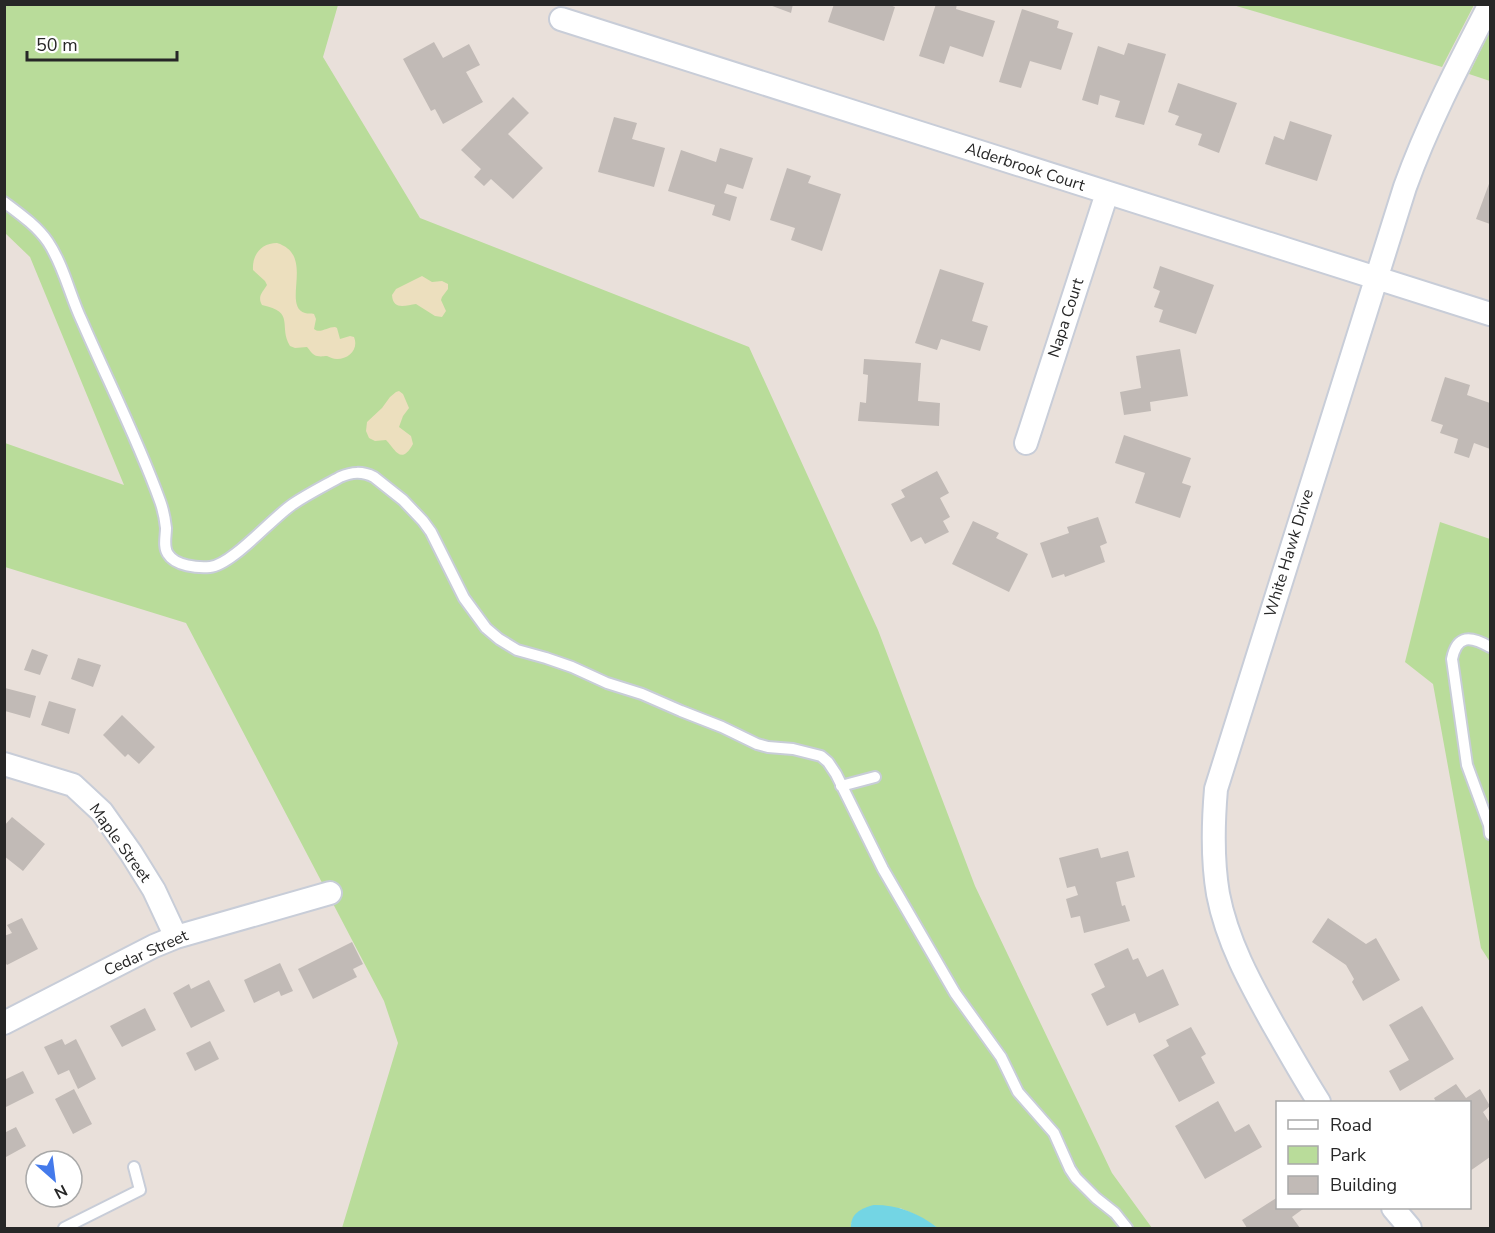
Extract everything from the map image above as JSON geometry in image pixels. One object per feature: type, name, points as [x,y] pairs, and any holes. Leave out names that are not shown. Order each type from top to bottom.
[{"type":"street","name":"White Hawk Drive","points":[[1318,1101],[1292,1059],[1248,979],[1225,919],[1215,867],[1216,789],[1418,150],[1490,4]]},
{"type":"street","name":"Alderbrook Court","points":[[561,19],[1491,314]]},
{"type":"street","name":"Napa Court","points":[[1026,443],[1107,193]]},
{"type":"street","name":"Maple Street","points":[[4,764],[73,785],[102,812],[132,853],[154,890],[176,937]]},
{"type":"street","name":"Cedar Street","points":[[4,1023],[176,937],[330,894]]},
{"type":"street","points":[[1394,1209],[1410,1228]]},
{"type":"lane","points":[[4,202],[41,233],[57,257],[80,319],[123,412],[161,504],[165,525],[165,547],[173,559],[181,563],[212,567],[226,562],[292,504],[340,477],[358,472],[369,474],[403,500],[423,521],[431,532],[464,598],[486,628],[499,639],[517,650],[572,667],[607,683],[642,694],[757,744],[821,756],[828,762],[883,869],[955,993],[1001,1057],[1018,1092],[1054,1133],[1076,1178],[1115,1213],[1126,1228]]},
{"type":"lane","points":[[1491,647],[1479,640],[1469,638],[1460,641],[1454,650],[1452,659],[1467,765],[1491,834]]},
{"type":"lane","points":[[841,786],[875,777]]},
{"type":"lane","points":[[64,1228],[140,1190],[134,1167]]},
{"type":"green space","points":[[1474,4],[1442,67],[1233,5]]},
{"type":"green space","points":[[4,5],[338,5],[323,57],[420,218],[749,347],[878,630],[975,886],[1112,1173],[1152,1228],[938,1228],[900,1208],[851,1223],[851,1228],[342,1228],[398,1043],[384,1001],[186,623],[5,567],[5,443],[124,485],[30,257],[5,233]]},
{"type":"green space","points":[[1490,31],[1490,81],[1469,74]]},
{"type":"green space","points":[[1440,522],[1490,539],[1490,962],[1481,948],[1433,684],[1405,662]]},
{"type":"sand","points":[[277,243],[288,249],[294,258],[297,268],[296,300],[299,308],[305,313],[314,314],[316,319],[314,329],[321,331],[335,327],[340,339],[354,337],[355,346],[349,355],[337,359],[314,355],[307,347],[290,346],[283,316],[272,308],[262,305],[260,297],[267,285],[253,270],[254,259],[266,245]]},
{"type":"sand","points":[[422,276],[432,282],[442,281],[448,284],[448,289],[441,300],[446,311],[442,317],[435,316],[416,304],[401,306],[393,300],[392,295],[396,289]]},
{"type":"sand","points":[[399,391],[403,394],[409,408],[399,427],[411,436],[413,444],[409,451],[402,455],[398,454],[386,440],[375,441],[369,438],[366,431],[367,422],[390,397]]},
{"type":"water","points":[[874,1205],[892,1206],[908,1211],[938,1228],[851,1228],[852,1219],[857,1212]]},
{"type":"building","points":[[767,4],[793,4],[791,13]]},
{"type":"building","points":[[834,4],[887,4],[895,7],[884,41],[828,22]]},
{"type":"building","points":[[936,4],[957,4],[956,9],[995,21],[983,57],[950,46],[944,64],[919,56]]},
{"type":"building","points":[[1022,9],[1059,21],[1057,28],[1073,33],[1061,70],[1030,61],[1021,88],[999,82]]},
{"type":"building","points":[[434,42],[443,58],[469,44],[480,65],[466,72],[483,102],[443,124],[435,109],[431,111],[403,59]]},
{"type":"building","points":[[1128,43],[1166,54],[1144,125],[1115,117],[1120,101],[1100,95],[1098,105],[1082,100],[1098,46],[1124,55]]},
{"type":"building","points":[[1178,83],[1237,103],[1219,153],[1198,145],[1202,134],[1175,125],[1179,116],[1168,112]]},
{"type":"building","points":[[513,97],[529,113],[508,134],[543,168],[513,199],[491,179],[484,186],[474,177],[481,169],[461,150]]},
{"type":"building","points":[[614,117],[637,123],[632,139],[665,148],[654,187],[598,172]]},
{"type":"building","points":[[1290,121],[1332,135],[1317,181],[1265,164],[1274,136],[1284,140]]},
{"type":"building","points":[[720,148],[753,158],[743,189],[727,184],[724,193],[737,197],[730,221],[712,215],[715,205],[668,191],[681,150],[716,162]]},
{"type":"building","points":[[787,168],[811,176],[808,183],[841,194],[822,251],[791,240],[795,228],[770,220]]},
{"type":"building","points":[[1490,181],[1490,224],[1476,219]]},
{"type":"building","points":[[1160,266],[1214,285],[1196,334],[1159,322],[1163,310],[1154,307],[1160,291],[1153,288]]},
{"type":"building","points":[[940,269],[984,283],[972,321],[988,326],[980,351],[941,339],[937,350],[915,343]]},
{"type":"building","points":[[1180,349],[1188,396],[1150,402],[1151,411],[1124,415],[1120,392],[1141,388],[1136,356]]},
{"type":"building","points":[[864,359],[921,363],[918,401],[940,403],[939,426],[858,421],[860,402],[866,403],[868,375],[863,374]]},
{"type":"building","points":[[1445,377],[1470,385],[1467,395],[1490,403],[1490,449],[1474,443],[1469,458],[1454,453],[1458,439],[1440,433],[1443,425],[1431,421]]},
{"type":"building","points":[[1124,435],[1191,458],[1182,483],[1191,486],[1180,518],[1135,503],[1145,473],[1115,463]]},
{"type":"building","points":[[937,471],[949,493],[940,498],[950,517],[943,521],[949,532],[925,544],[921,537],[911,542],[891,504],[905,497],[901,490]]},
{"type":"building","points":[[1098,517],[1107,543],[1100,546],[1105,562],[1065,577],[1064,574],[1052,578],[1040,543],[1069,533],[1067,527]]},
{"type":"building","points":[[973,521],[999,533],[996,538],[1028,554],[1009,592],[952,564]]},
{"type":"building","points":[[32,649],[48,655],[40,675],[24,670]]},
{"type":"building","points":[[78,658],[101,665],[93,687],[71,679]]},
{"type":"building","points":[[5,688],[36,696],[30,718],[5,711]]},
{"type":"building","points":[[49,701],[76,709],[69,734],[41,725]]},
{"type":"building","points":[[122,715],[155,747],[139,764],[128,754],[125,757],[103,735]]},
{"type":"building","points":[[12,817],[45,844],[23,871],[4,856],[4,826]]},
{"type":"building","points":[[1098,848],[1101,858],[1128,851],[1135,877],[1116,882],[1122,906],[1125,905],[1130,921],[1084,933],[1080,916],[1071,918],[1066,899],[1078,895],[1075,886],[1067,888],[1059,858]]},
{"type":"building","points":[[22,918],[38,949],[7,965],[4,961],[4,936],[12,933],[7,925]]},
{"type":"building","points":[[1328,918],[1366,944],[1376,938],[1400,980],[1363,1001],[1352,982],[1354,979],[1346,965],[1312,942]]},
{"type":"building","points":[[352,942],[363,964],[353,969],[357,977],[313,999],[298,969]]},
{"type":"building","points":[[1128,948],[1133,960],[1138,958],[1147,977],[1163,969],[1179,1005],[1139,1023],[1135,1013],[1107,1026],[1091,994],[1105,987],[1094,964]]},
{"type":"building","points":[[280,963],[293,991],[281,996],[279,991],[254,1003],[244,980]]},
{"type":"building","points":[[209,980],[225,1011],[191,1028],[173,993],[189,984],[191,989]]},
{"type":"building","points":[[1422,1006],[1454,1059],[1400,1091],[1389,1071],[1409,1060],[1389,1025]]},
{"type":"building","points":[[145,1008],[156,1030],[122,1047],[110,1026]]},
{"type":"building","points":[[1191,1027],[1206,1054],[1201,1057],[1215,1083],[1179,1102],[1153,1055],[1169,1046],[1166,1040]]},
{"type":"building","points":[[62,1039],[65,1045],[76,1039],[96,1079],[78,1089],[69,1070],[58,1075],[44,1047]]},
{"type":"building","points":[[210,1041],[219,1059],[195,1071],[186,1053]]},
{"type":"building","points":[[23,1071],[34,1093],[4,1108],[4,1080]]},
{"type":"building","points":[[1456,1084],[1466,1098],[1480,1089],[1490,1106],[1483,1112],[1490,1123],[1490,1157],[1471,1170],[1471,1101],[1436,1101],[1434,1098]]},
{"type":"building","points":[[74,1089],[92,1124],[73,1134],[55,1099]]},
{"type":"building","points":[[1218,1101],[1235,1132],[1249,1124],[1262,1147],[1205,1179],[1175,1126]]},
{"type":"building","points":[[16,1127],[26,1146],[6,1157],[4,1155],[4,1133]]},
{"type":"building","points":[[1276,1198],[1276,1209],[1303,1209],[1292,1217],[1300,1228],[1247,1228],[1242,1220]]}]
